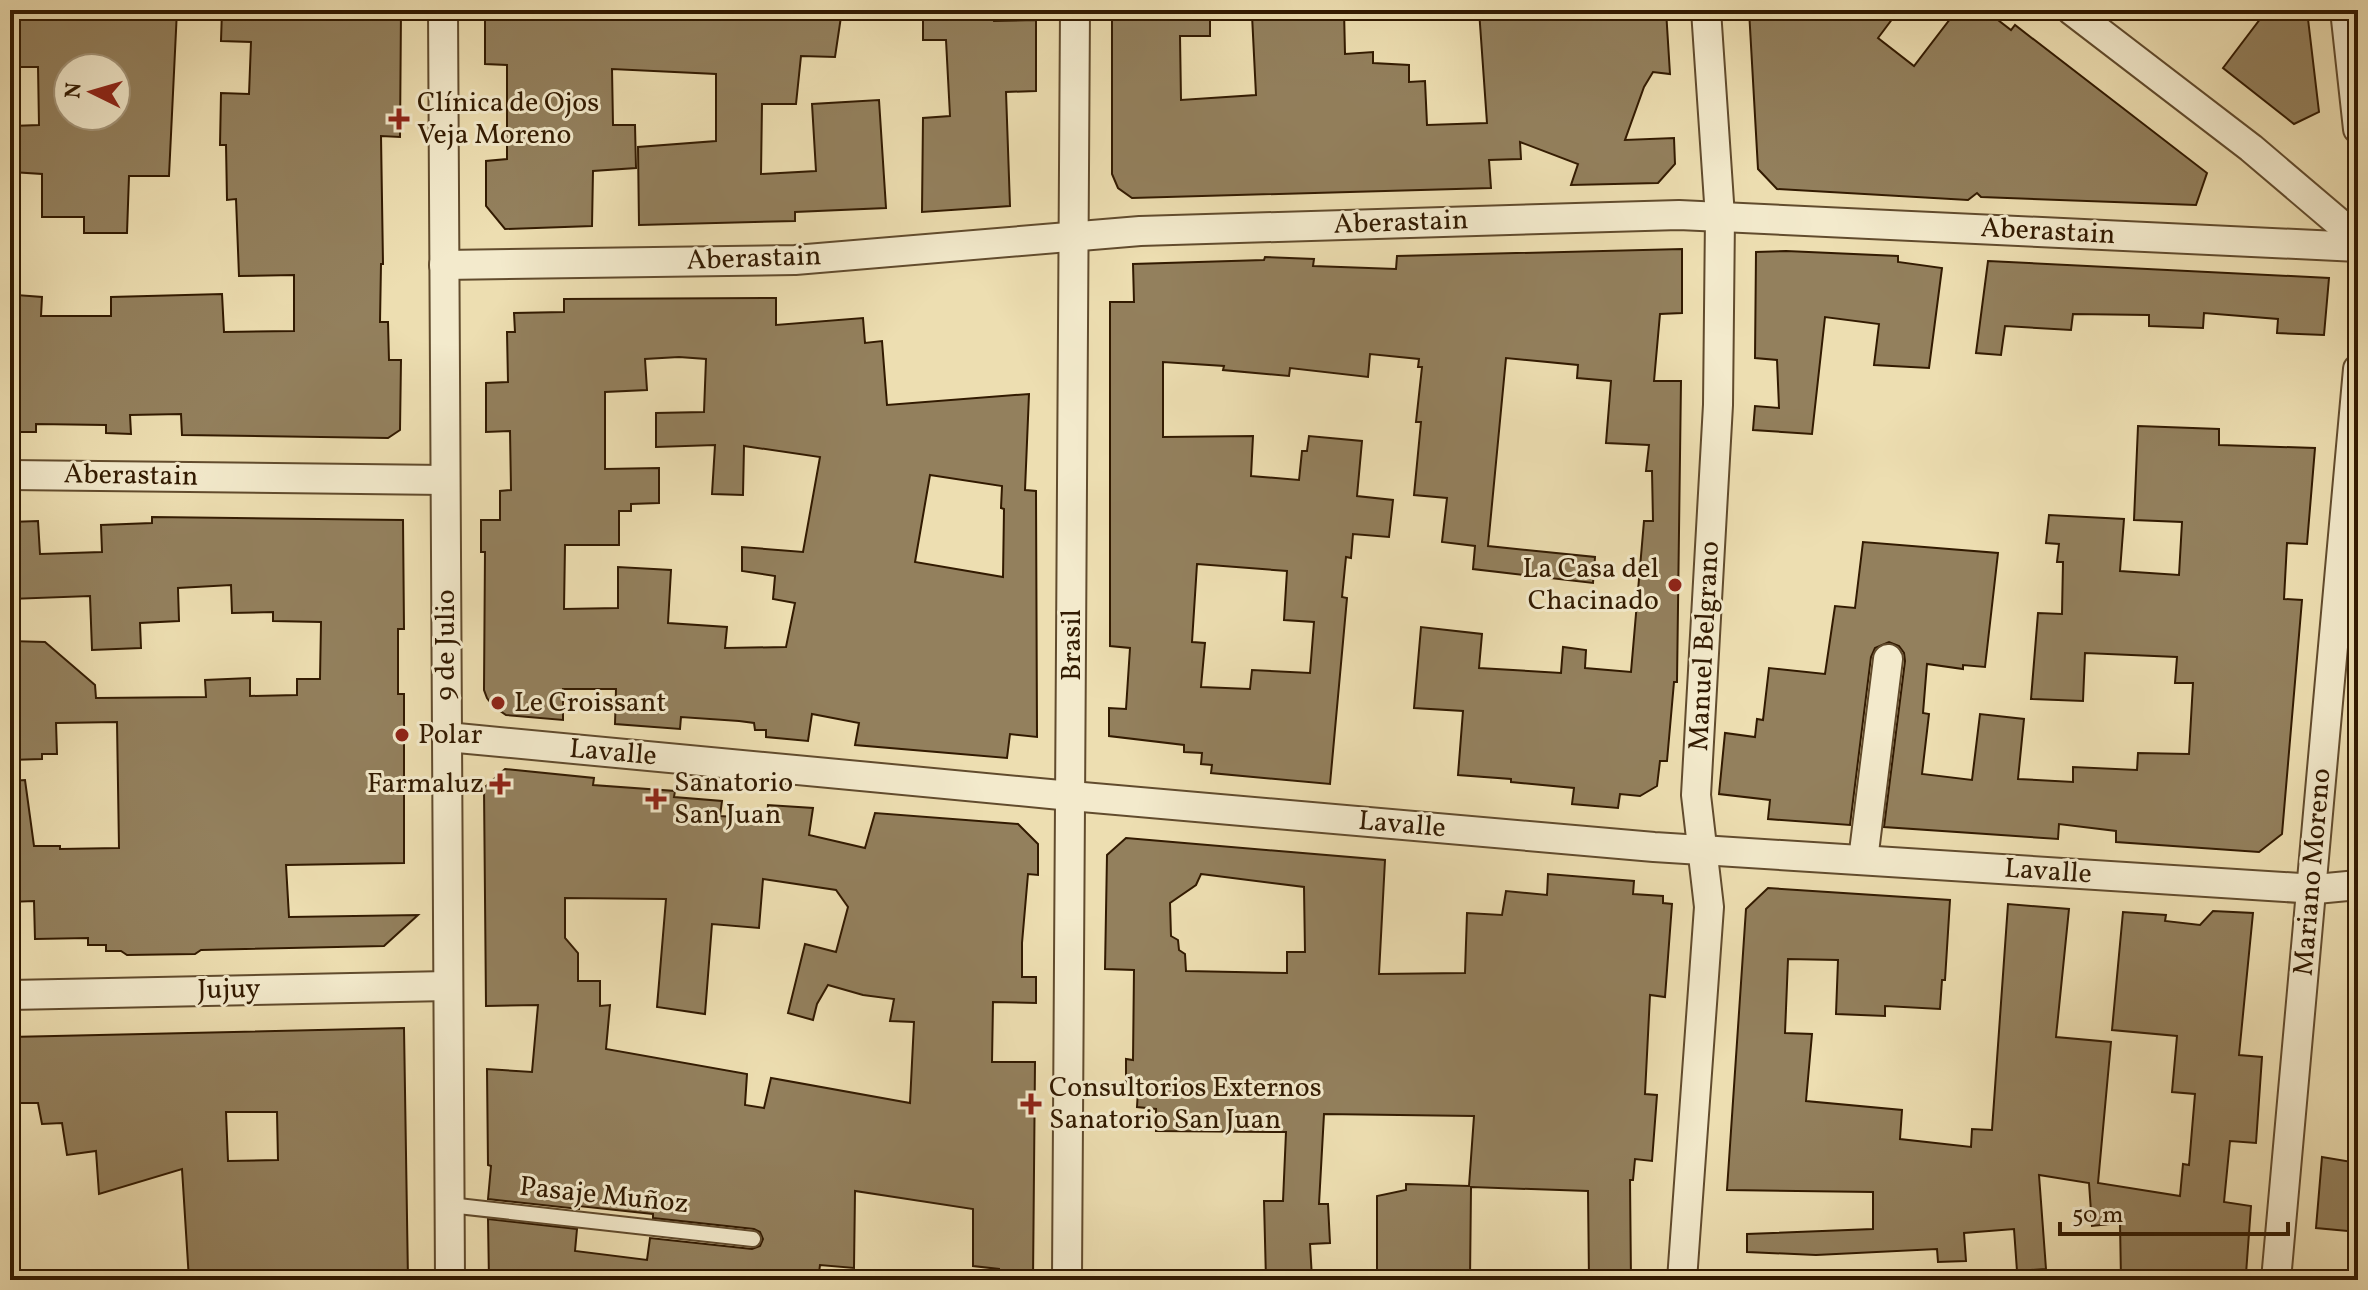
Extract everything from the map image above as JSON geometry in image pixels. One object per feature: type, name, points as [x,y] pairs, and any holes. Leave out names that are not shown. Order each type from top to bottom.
[{"type":"street","name":"9 de Julio","points":[[443,10],[450,1280]]},
{"type":"street","name":"Brasil","points":[[1067,1280],[1075,10]]},
{"type":"street","name":"Manuel Belgrano","points":[[1682,1280],[1709,907],[1696,795],[1718,405],[1720,217],[1706,10]]},
{"type":"street","points":[[2071,10],[2251,148],[2358,239]]},
{"type":"street","points":[[2345,10],[2358,129]]},
{"type":"street","name":"Aberastain","points":[[444,265],[795,260],[1156,230],[1679,215],[2358,247]]},
{"type":"street","name":"Mariano Moreno","points":[[2276,1280],[2358,369]]},
{"type":"street","name":"Aberastain","points":[[10,475],[445,480]]},
{"type":"street","points":[[1863,860],[1888,659]]},
{"type":"street","name":"Lavalle","points":[[447,737],[1071,796],[1703,850],[2312,889],[2358,885]]},
{"type":"street","name":"Jujuy","points":[[10,995],[448,986]]},
{"type":"lane","name":"Pasaje Muñoz","points":[[449,1205],[753,1239]]},
{"type":"building","points":[[10,10],[177,10],[169,176],[129,176],[127,233],[84,233],[84,217],[42,217],[42,174],[12,172],[12,126],[39,125],[38,67],[10,67]]},
{"type":"building","points":[[222,10],[401,10],[400,137],[381,136],[383,264],[380,322],[388,322],[389,360],[401,360],[400,430],[388,438],[182,435],[181,414],[130,415],[131,434],[106,433],[106,425],[36,424],[36,432],[10,432],[10,375],[17,295],[42,297],[41,316],[111,316],[111,297],[222,294],[224,332],[294,331],[294,275],[239,276],[236,199],[227,200],[226,145],[220,145],[221,93],[249,94],[251,42],[221,41]]},
{"type":"building","points":[[485,10],[842,10],[835,57],[801,56],[796,104],[762,104],[761,174],[816,171],[812,104],[879,100],[886,208],[795,212],[795,221],[639,225],[638,147],[716,141],[716,74],[612,69],[613,125],[635,125],[636,168],[593,171],[592,226],[505,229],[486,206],[486,161],[507,159],[507,65],[485,64]]},
{"type":"building","points":[[923,10],[993,10],[994,21],[1036,20],[1036,91],[1006,92],[1010,206],[922,212],[923,118],[950,116],[946,40],[923,40]]},
{"type":"building","points":[[1112,10],[1210,10],[1210,36],[1180,36],[1181,100],[1256,95],[1252,15],[1263,16],[1262,10],[1344,10],[1345,54],[1373,52],[1373,63],[1409,65],[1409,82],[1425,81],[1427,125],[1487,123],[1479,10],[1666,10],[1670,74],[1653,72],[1644,87],[1625,140],[1674,138],[1675,164],[1658,183],[1571,185],[1578,164],[1520,142],[1521,159],[1489,160],[1491,188],[1132,198],[1118,188],[1112,174]]},
{"type":"building","points":[[1749,10],[1899,10],[1878,38],[1914,66],[1957,10],[1985,10],[2011,30],[2015,25],[2207,173],[2196,205],[1981,197],[1977,193],[1968,200],[1777,189],[1758,169]]},
{"type":"building","points":[[2267,10],[2296,10],[2308,19],[2319,112],[2294,124],[2223,68]]},
{"type":"building","points":[[1682,249],[1682,313],[1660,314],[1654,381],[1681,381],[1677,682],[1674,682],[1667,761],[1660,761],[1657,786],[1640,796],[1620,794],[1618,808],[1572,804],[1574,788],[1458,775],[1463,711],[1414,708],[1421,627],[1482,634],[1479,668],[1561,673],[1563,647],[1586,650],[1585,668],[1631,672],[1644,521],[1653,521],[1652,471],[1646,471],[1649,445],[1606,443],[1611,381],[1577,378],[1578,365],[1506,358],[1488,546],[1595,557],[1593,583],[1473,569],[1475,546],[1442,542],[1447,498],[1414,495],[1421,422],[1416,422],[1422,367],[1418,367],[1419,359],[1370,354],[1368,377],[1290,368],[1289,376],[1223,370],[1224,366],[1163,362],[1163,437],[1253,436],[1251,476],[1299,480],[1302,451],[1307,451],[1309,436],[1362,441],[1357,496],[1393,500],[1389,537],[1353,534],[1351,558],[1346,557],[1342,597],[1347,598],[1330,784],[1211,773],[1212,765],[1201,764],[1202,753],[1184,752],[1184,745],[1109,736],[1109,708],[1126,709],[1130,648],[1110,646],[1110,302],[1134,302],[1133,264],[1264,260],[1265,257],[1314,259],[1313,266],[1396,269],[1397,256]],"holes":[[[1197,564],[1287,571],[1284,620],[1314,622],[1310,673],[1252,670],[1250,689],[1201,687],[1205,643],[1192,642]]]},
{"type":"building","points":[[1756,252],[1898,256],[1898,262],[1942,268],[1929,368],[1874,365],[1879,324],[1825,317],[1812,434],[1753,430],[1755,406],[1779,408],[1777,360],[1755,358]]},
{"type":"building","points":[[1988,261],[2329,278],[2324,335],[2277,333],[2278,319],[2204,313],[2203,328],[2149,326],[2149,315],[2073,314],[2071,330],[2005,326],[2001,355],[1976,353]]},
{"type":"building","points":[[776,298],[776,325],[863,318],[865,343],[882,341],[887,405],[1029,394],[1025,490],[1036,491],[1037,737],[1010,734],[1007,758],[855,745],[859,723],[812,714],[808,741],[766,737],[766,730],[755,730],[754,723],[739,721],[681,717],[680,729],[615,724],[616,689],[563,689],[563,720],[506,715],[493,706],[484,690],[485,552],[481,552],[481,520],[500,520],[500,491],[511,490],[510,431],[486,432],[486,383],[508,382],[507,332],[515,332],[514,313],[564,312],[564,299]],"holes":[[[645,359],[706,359],[704,412],[656,413],[656,447],[715,445],[712,494],[743,495],[744,446],[820,457],[803,552],[742,547],[742,571],[775,576],[773,599],[795,603],[786,647],[725,648],[727,627],[668,623],[671,570],[618,567],[618,608],[564,609],[565,545],[619,545],[619,511],[631,511],[631,504],[659,503],[659,468],[605,469],[605,392],[647,390]],[[930,475],[1002,486],[1003,577],[915,562]]]},
{"type":"building","points":[[2138,426],[2219,429],[2219,445],[2315,448],[2307,544],[2287,543],[2284,599],[2302,600],[2282,834],[2259,852],[2116,842],[2116,831],[2059,824],[2058,839],[1884,827],[1905,661],[1899,646],[1889,642],[1875,648],[1871,657],[1850,825],[1768,819],[1770,800],[1719,794],[1725,733],[1755,737],[1757,719],[1763,720],[1769,668],[1825,674],[1835,606],[1855,608],[1863,542],[1998,553],[1985,667],[1963,665],[1963,669],[1927,664],[1923,713],[1929,714],[1922,774],[1972,780],[1980,714],[2024,719],[2018,779],[2073,782],[2073,767],[2137,770],[2138,753],[2189,754],[2193,683],[2175,683],[2177,657],[2085,653],[2083,701],[2031,699],[2038,613],[2062,614],[2063,562],[2057,562],[2059,544],[2046,543],[2049,515],[2124,519],[2120,571],[2179,575],[2182,522],[2134,520]]},
{"type":"building","points":[[152,517],[403,520],[404,629],[398,629],[398,694],[404,694],[404,863],[286,865],[289,917],[418,915],[384,946],[201,950],[195,954],[127,955],[121,951],[106,951],[106,945],[88,945],[88,938],[35,939],[34,901],[10,902],[10,781],[25,780],[34,846],[119,848],[117,722],[56,723],[57,754],[42,754],[42,759],[10,760],[10,641],[45,642],[95,685],[96,698],[206,697],[205,680],[250,678],[250,696],[297,695],[297,679],[320,679],[321,622],[273,621],[273,612],[232,613],[231,585],[178,588],[179,621],[140,623],[141,648],[92,650],[90,596],[10,599],[10,522],[38,521],[40,554],[102,552],[101,525],[152,523]]},
{"type":"building","points":[[505,769],[594,778],[593,785],[675,791],[674,797],[722,801],[720,816],[767,819],[768,805],[813,808],[809,835],[865,848],[875,813],[1018,824],[1038,844],[1038,875],[1028,874],[1022,943],[1022,977],[1036,977],[1036,1003],[993,1002],[992,1062],[1035,1062],[1033,1280],[999,1280],[999,1269],[973,1266],[973,1209],[855,1191],[854,1268],[820,1265],[818,1280],[489,1280],[488,1219],[577,1229],[575,1251],[647,1260],[650,1238],[752,1249],[760,1246],[763,1239],[760,1232],[754,1229],[653,1218],[653,1214],[488,1199],[491,1166],[488,1165],[487,1069],[532,1072],[538,1005],[486,1006],[484,788]],"holes":[[[763,879],[836,890],[848,907],[836,952],[805,944],[788,1013],[813,1020],[817,1004],[828,985],[863,995],[894,999],[890,1021],[914,1022],[910,1103],[771,1078],[764,1108],[745,1105],[747,1074],[606,1049],[610,1005],[600,1006],[600,981],[578,981],[578,953],[565,938],[565,898],[666,899],[657,1007],[705,1014],[712,924],[759,928]]]},
{"type":"building","points":[[1126,838],[1385,860],[1379,974],[1465,973],[1467,913],[1502,915],[1506,891],[1547,895],[1548,874],[1634,881],[1633,894],[1663,896],[1663,903],[1672,904],[1665,997],[1650,995],[1645,1094],[1657,1095],[1652,1161],[1635,1159],[1633,1180],[1630,1180],[1631,1280],[1589,1280],[1588,1191],[1471,1187],[1470,1280],[1377,1280],[1377,1196],[1406,1190],[1406,1184],[1469,1186],[1474,1116],[1324,1114],[1319,1204],[1328,1204],[1330,1243],[1310,1244],[1312,1278],[1266,1280],[1264,1201],[1283,1201],[1286,1132],[1156,1131],[1156,1109],[1137,1107],[1138,1090],[1130,1090],[1130,1084],[1126,1083],[1126,1059],[1133,1060],[1134,970],[1105,969],[1107,855]],"holes":[[[1201,874],[1304,887],[1305,952],[1287,952],[1287,973],[1186,971],[1185,954],[1179,950],[1178,940],[1171,936],[1170,903],[1196,885]]]},
{"type":"building","points":[[1768,888],[1950,900],[1940,1009],[1885,1006],[1885,1016],[1836,1014],[1838,960],[1788,959],[1785,1033],[1812,1034],[1806,1101],[1902,1110],[1900,1139],[1971,1147],[1972,1129],[1992,1130],[2008,904],[2069,909],[2056,1037],[2111,1042],[2098,1183],[2180,1196],[2183,1164],[2189,1165],[2195,1094],[2172,1092],[2177,1036],[2112,1030],[2123,912],[2166,915],[2165,921],[2200,925],[2213,911],[2253,913],[2239,1055],[2262,1057],[2256,1143],[2230,1141],[2224,1202],[2251,1206],[2246,1274],[2223,1274],[2223,1280],[2121,1280],[2120,1223],[2092,1226],[2089,1183],[2039,1175],[2046,1269],[2017,1271],[2014,1229],[1964,1233],[1966,1261],[1938,1262],[1937,1249],[1816,1255],[1747,1252],[1747,1234],[1873,1229],[1873,1192],[1727,1190],[1746,909]]},
{"type":"building","points":[[404,1028],[408,1280],[189,1280],[182,1169],[99,1194],[96,1151],[67,1155],[62,1123],[42,1124],[38,1103],[10,1103],[10,1037]],"holes":[[[226,1112],[277,1112],[278,1160],[228,1161]]]},
{"type":"building","points":[[2322,1157],[2358,1163],[2358,1232],[2316,1228]]},
{"type":"place","name":"Clínica de Ojos Veja Moreno","points":[[399,119]]},
{"type":"place","name":"La Casa del Chacinado","points":[[1675,585]]},
{"type":"place","name":"Le Croissant","points":[[498,703]]},
{"type":"place","name":"Polar","points":[[402,735]]},
{"type":"place","name":"Farmaluz","points":[[500,784]]},
{"type":"place","name":"Sanatorio San Juan","points":[[656,799]]},
{"type":"place","name":"Consultorios Externos Sanatorio San Juan","points":[[1031,1104]]}]
